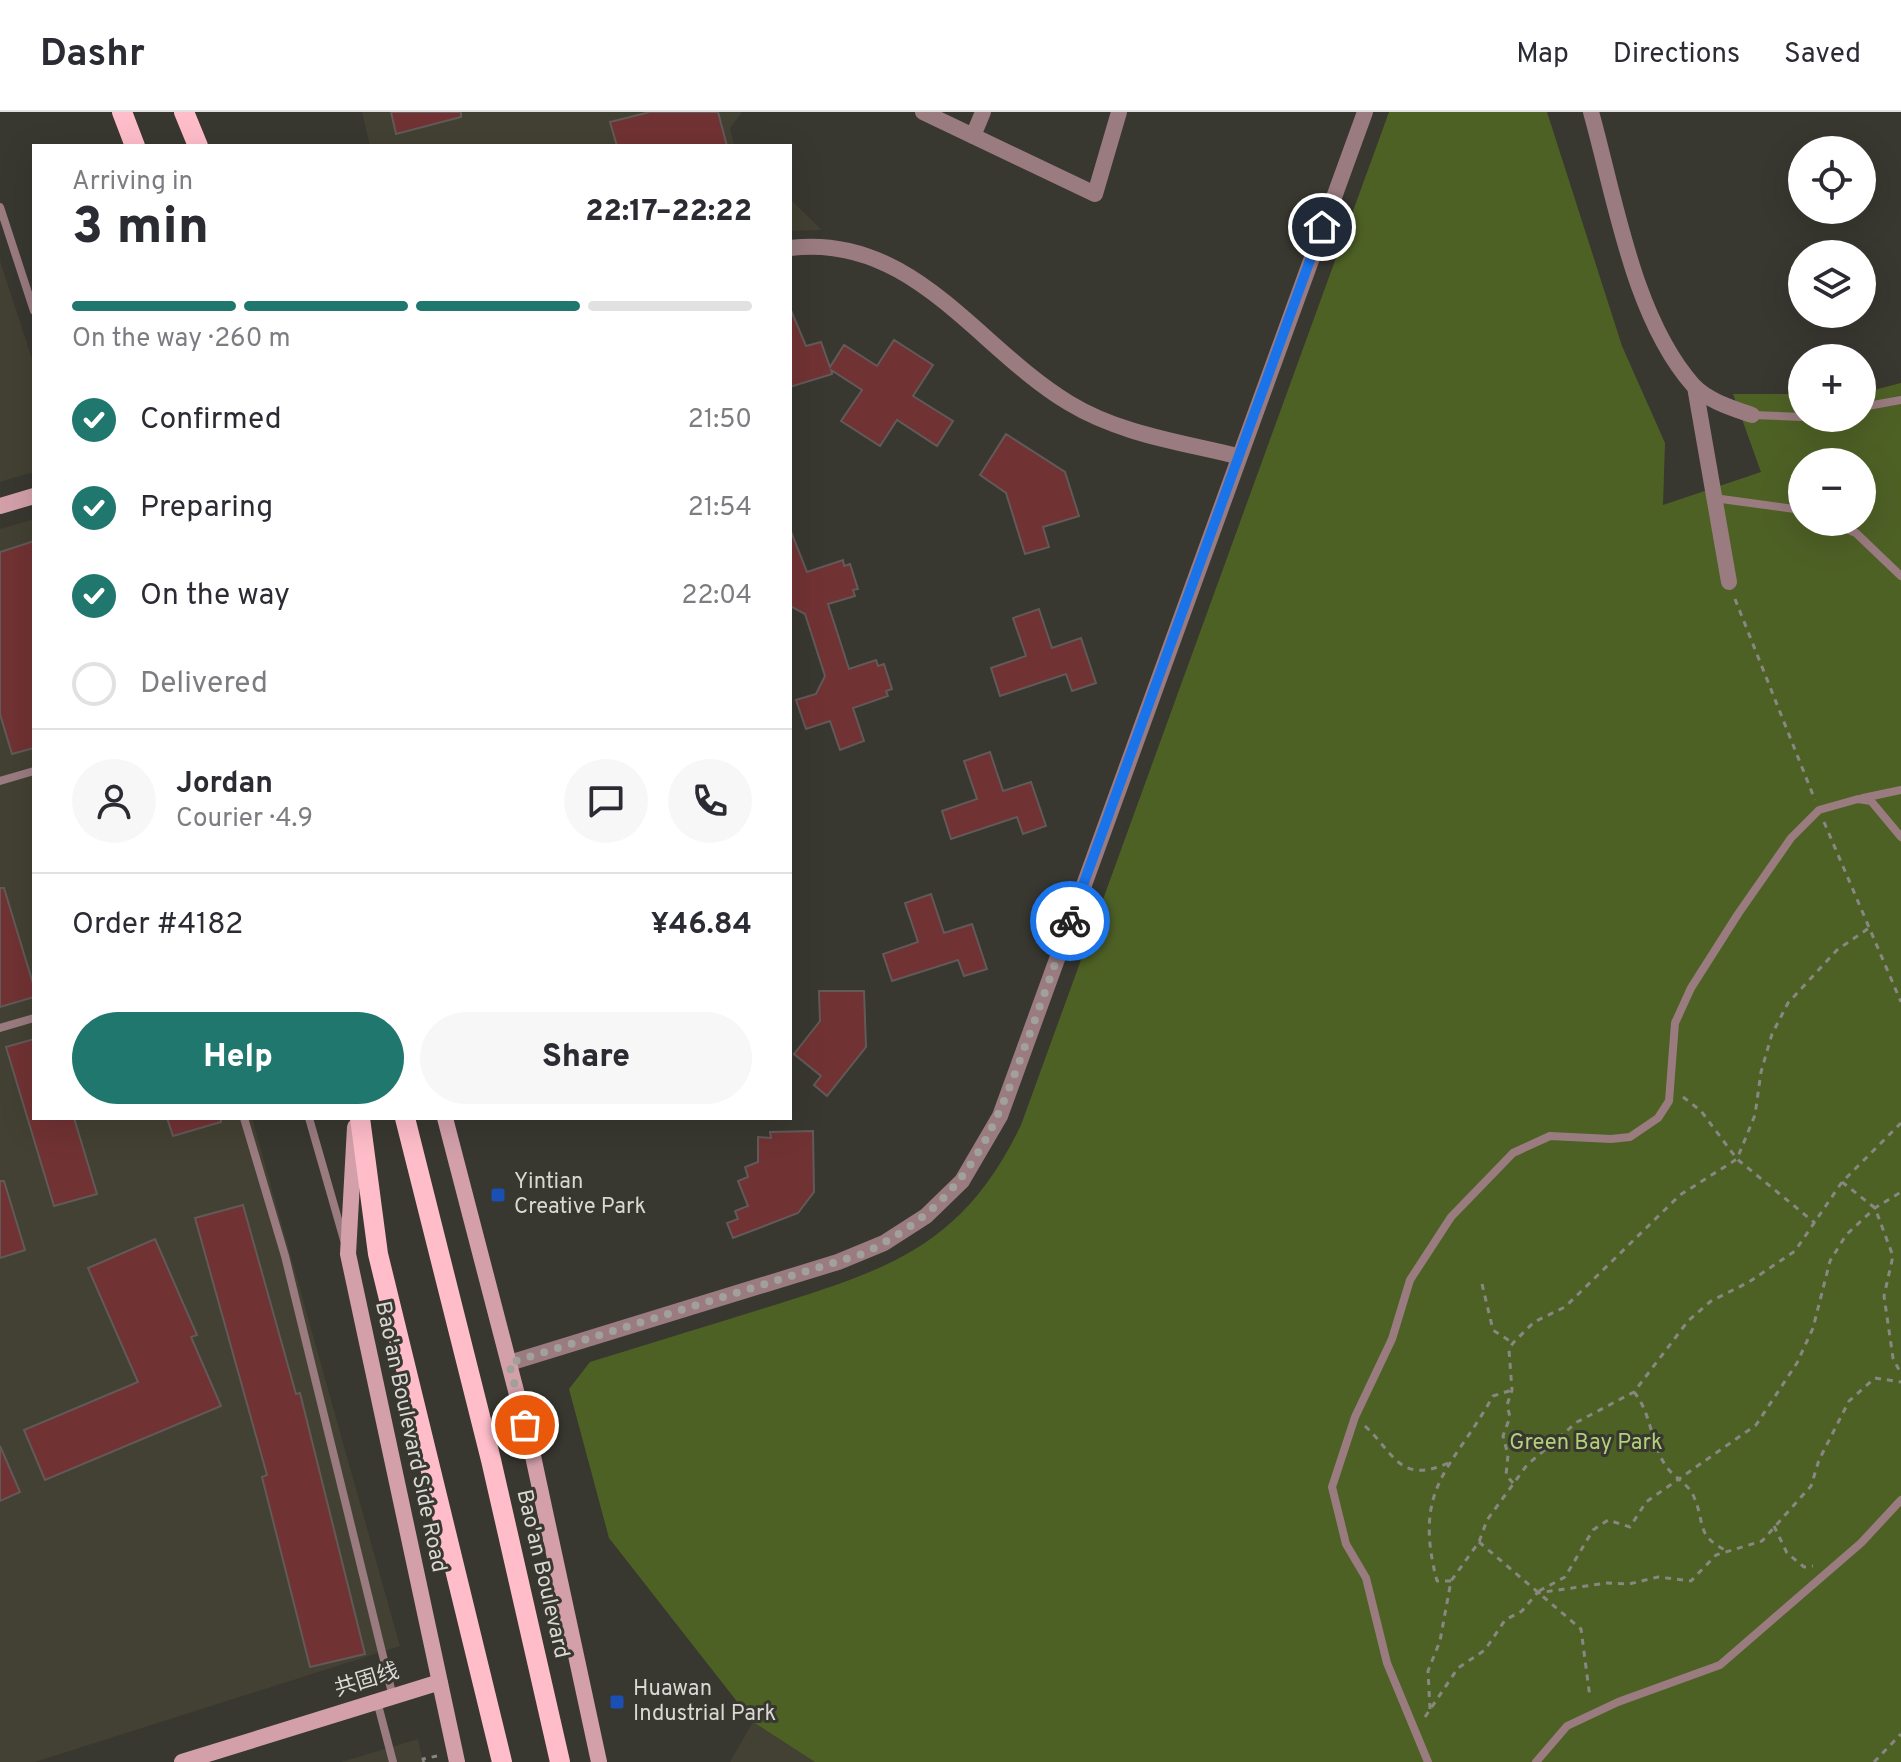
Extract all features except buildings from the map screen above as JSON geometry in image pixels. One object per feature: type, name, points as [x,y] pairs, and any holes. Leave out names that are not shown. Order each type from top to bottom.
[{"type":"main road","points":[[122,112],[134,144]]},
{"type":"main road","points":[[184,112],[197,144]]},
{"type":"main road","points":[[0,506],[32,497]]},
{"type":"main road","points":[[358,1120],[378,1254],[502,1762]]},
{"type":"main road","name":"Bao'an Boulevard Side Road","points":[[358,1120],[348,1254],[457,1762]]},
{"type":"main road","name":"Bao'an Boulevard","points":[[406,1120],[491,1460],[560,1762]]},
{"type":"main road","points":[[446,1120],[509,1363],[599,1762]]},
{"type":"main road","name":"共固线","points":[[182,1762],[440,1682]]},
{"type":"street","points":[[923,112],[1095,194],[1119,112]]},
{"type":"street","points":[[973,136],[983,112]]},
{"type":"street","points":[[509,1363],[862,1254],[906,1230],[962,1181],[1000,1116],[1237,456],[1365,112]]},
{"type":"street","points":[[1591,112],[1639,285],[1658,331],[1695,387],[1721,404],[1752,415]]},
{"type":"street","points":[[792,248],[842,249],[882,260],[919,280],[1048,389],[1088,414],[1136,432],[1237,456]]},
{"type":"street","points":[[1695,387],[1729,582]]},
{"type":"lane","points":[[0,207],[32,305]]},
{"type":"lane","points":[[1876,404],[1901,400]]},
{"type":"lane","points":[[1752,415],[1788,416]]},
{"type":"lane","points":[[1714,498],[1788,508]]},
{"type":"lane","points":[[1859,536],[1901,576]]},
{"type":"lane","points":[[0,781],[32,772]]},
{"type":"lane","points":[[1428,1762],[1387,1663],[1366,1578],[1346,1544],[1332,1487],[1355,1417],[1392,1339],[1410,1280],[1451,1217],[1513,1153],[1550,1136],[1630,1137],[1658,1118],[1669,1101],[1671,1090],[1675,1023],[1691,988],[1791,838],[1819,810],[1901,790]]},
{"type":"lane","points":[[1858,799],[1871,801],[1880,808],[1901,837]]},
{"type":"lane","points":[[0,1028],[32,1019]]},
{"type":"lane","points":[[245,1120],[285,1256],[385,1699],[393,1762]]},
{"type":"lane","points":[[310,1120],[348,1254]]},
{"type":"lane","points":[[1536,1762],[1567,1726],[1720,1665],[1837,1564],[1901,1500]]},
{"type":"path","points":[[1729,582],[1819,810]]},
{"type":"path","points":[[1828,832],[1901,1002]]},
{"type":"path","points":[[1513,1484],[1506,1475],[1508,1455],[1503,1436],[1510,1417],[1507,1405],[1512,1390],[1509,1350],[1513,1343],[1534,1322],[1565,1307],[1680,1195],[1737,1159],[1755,1115],[1761,1072],[1772,1034],[1788,1003],[1837,950],[1869,928]]},
{"type":"path","points":[[1671,1090],[1701,1111],[1737,1159],[1815,1223]]},
{"type":"path","points":[[1430,1709],[1428,1671],[1440,1641],[1451,1581],[1479,1542],[1487,1520],[1527,1465],[1577,1422],[1634,1392],[1688,1321],[1711,1301],[1749,1282],[1795,1251],[1842,1182],[1901,1123]]},
{"type":"path","points":[[1842,1182],[1875,1208],[1893,1256],[1884,1296],[1893,1358],[1901,1374]]},
{"type":"path","points":[[1415,1734],[1458,1668],[1485,1650],[1505,1620],[1522,1611],[1537,1593],[1565,1577],[1593,1530],[1608,1520],[1630,1527],[1646,1502],[1682,1480],[1719,1448],[1756,1425],[1797,1363],[1813,1328],[1830,1261],[1846,1235],[1875,1208],[1901,1192]]},
{"type":"path","points":[[1482,1284],[1493,1330],[1513,1343]]},
{"type":"path","points":[[1537,1593],[1607,1583],[1629,1584],[1658,1577],[1691,1581],[1716,1555],[1762,1541],[1811,1486],[1819,1460],[1849,1401],[1875,1378],[1901,1382]]},
{"type":"path","points":[[1451,1581],[1437,1581],[1428,1546],[1429,1503],[1448,1463],[1493,1396],[1512,1390]]},
{"type":"path","points":[[1634,1392],[1647,1408],[1658,1451],[1669,1470],[1682,1480],[1694,1497],[1698,1520],[1709,1542],[1727,1551]]},
{"type":"path","points":[[1355,1417],[1393,1460],[1408,1470],[1421,1471],[1448,1463]]},
{"type":"path","points":[[1774,1525],[1787,1553],[1804,1567],[1837,1564]]},
{"type":"path","points":[[1479,1542],[1581,1629],[1592,1714]]},
{"type":"path","points":[[1874,1762],[1901,1734]]},
{"type":"path","points":[[424,1762],[423,1759],[437,1756]]},
{"type":"shaded area","points":[[362,112],[742,112],[730,128],[734,144],[370,144]]},
{"type":"shaded area","points":[[792,201],[822,230],[792,231]]},
{"type":"shaded area","points":[[0,261],[32,359],[32,473],[0,482]]},
{"type":"shaded area","points":[[32,520],[32,1120],[253,1120],[400,1646],[35,1762],[0,1762],[0,529]]},
{"type":"shaded area","points":[[753,1722],[815,1762],[730,1762]]},
{"type":"shaded area","points":[[418,1739],[423,1762],[341,1762]]},
{"type":"green space","name":"Green Bay Park","points":[[1389,112],[1547,112],[1622,346],[1665,443],[1663,505],[1761,472],[1733,394],[1788,394],[1788,432],[1876,432],[1876,389],[1901,383],[1901,1762],[815,1762],[753,1722],[609,1538],[569,1389],[590,1362],[848,1281],[884,1266],[946,1227],[973,1200],[998,1167],[1021,1125]]},
{"type":"way so far","points":[[525,1425],[509,1363],[862,1254],[906,1230],[945,1199],[977,1160],[1000,1116],[1070,921]]},
{"type":"place","name":"Yintian Creative Park","points":[[498,1195]]},
{"type":"place","name":"Huawan Industrial Park","points":[[617,1702]]},
{"type":"route","points":[[1070,921],[1322,227]]}]
